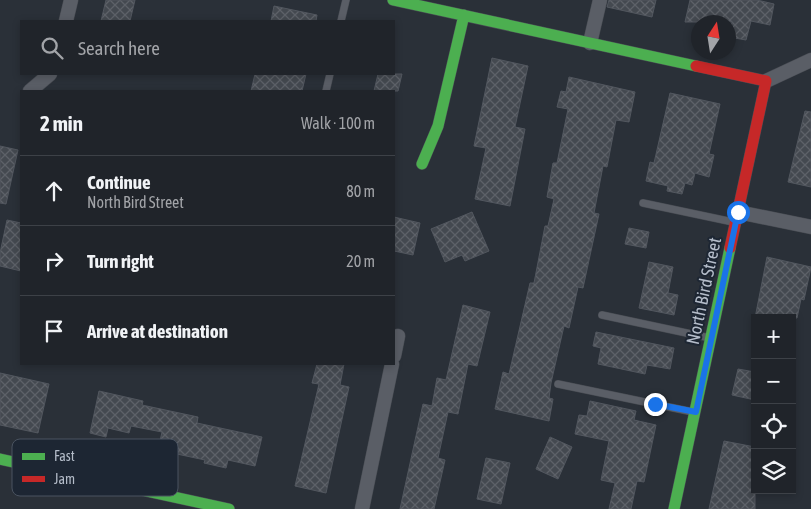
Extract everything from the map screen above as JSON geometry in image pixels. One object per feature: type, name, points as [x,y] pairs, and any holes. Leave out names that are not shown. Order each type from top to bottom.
[{"type":"street","points":[[66,20],[70,0]]},
{"type":"street","points":[[393,0],[766,81],[811,60]]},
{"type":"street","points":[[590,43],[600,0]]},
{"type":"street","points":[[422,164],[438,126],[464,15]]},
{"type":"street","points":[[31,90],[49,75]]},
{"type":"street","name":"North Bird Street","points":[[674,509],[766,81]]},
{"type":"street","points":[[737,217],[811,227]]},
{"type":"street","points":[[395,351],[398,336]]},
{"type":"street","points":[[362,509],[392,365]]},
{"type":"street","points":[[169,496],[229,509]]},
{"type":"lane","points":[[341,20],[346,0]]},
{"type":"lane","points":[[326,90],[330,75]]},
{"type":"lane","points":[[643,203],[737,217]]},
{"type":"lane","points":[[602,315],[712,338]]},
{"type":"lane","points":[[558,384],[696,412]]},
{"type":"building","points":[[106,0],[135,0],[130,20],[101,20]]},
{"type":"building","points":[[609,0],[656,0],[652,17],[607,7]]},
{"type":"building","points":[[690,0],[757,0],[774,4],[770,25],[751,21],[746,40],[736,38],[736,15],[691,15],[691,22],[685,22]]},
{"type":"building","points":[[274,6],[317,15],[316,20],[271,20]]},
{"type":"building","points":[[492,58],[528,66],[515,127],[525,129],[510,206],[475,199],[486,148],[474,146]]},
{"type":"building","points":[[402,74],[398,91],[374,90],[378,75]]},
{"type":"building","points":[[255,75],[306,75],[302,90],[251,90]]},
{"type":"building","points":[[569,77],[635,92],[629,122],[616,120],[607,167],[603,166],[594,213],[599,214],[583,288],[578,287],[569,328],[564,326],[551,383],[549,398],[553,399],[549,421],[495,409],[503,372],[509,374],[530,283],[534,283],[545,226],[548,226],[554,199],[547,197],[553,163],[557,163],[568,109],[557,107],[561,91],[566,92]]},
{"type":"building","points":[[670,93],[720,104],[709,154],[714,155],[709,177],[695,173],[692,185],[685,183],[682,194],[667,191],[668,186],[646,181],[650,162],[654,163]]},
{"type":"building","points":[[805,111],[811,112],[811,187],[788,182]]},
{"type":"building","points":[[0,146],[18,150],[6,204],[0,203]]},
{"type":"building","points":[[472,212],[489,251],[465,261],[462,255],[445,262],[431,229]]},
{"type":"building","points":[[395,217],[420,223],[413,255],[395,251]]},
{"type":"building","points":[[7,220],[20,223],[20,271],[0,266],[0,253]]},
{"type":"building","points":[[629,228],[649,232],[646,248],[625,244]]},
{"type":"building","points":[[767,257],[811,267],[804,300],[801,299],[797,318],[796,314],[756,314]]},
{"type":"building","points":[[649,262],[673,267],[668,293],[678,295],[674,315],[639,308]]},
{"type":"building","points":[[463,305],[490,312],[477,366],[468,364],[458,414],[448,412],[438,458],[445,460],[434,509],[400,509],[423,404],[432,406],[437,378],[446,380]]},
{"type":"building","points":[[596,332],[674,348],[670,369],[647,365],[645,374],[598,364],[601,348],[593,346]]},
{"type":"building","points":[[317,365],[344,365],[340,385],[349,387],[326,493],[295,486],[319,384],[312,383]]},
{"type":"building","points":[[738,369],[751,371],[751,399],[732,395]]},
{"type":"building","points":[[0,373],[49,384],[38,433],[0,425]]},
{"type":"building","points":[[99,391],[143,401],[142,405],[198,417],[197,423],[262,437],[255,466],[228,460],[226,468],[204,463],[205,460],[178,454],[178,439],[160,439],[162,432],[131,426],[129,433],[108,428],[106,437],[90,433]]},
{"type":"building","points":[[590,401],[636,411],[634,420],[656,425],[644,482],[637,481],[631,509],[609,509],[615,483],[601,480],[609,441],[575,434],[579,415],[587,416]]},
{"type":"building","points":[[550,437],[572,447],[558,479],[536,469]]},
{"type":"building","points":[[724,441],[751,446],[751,494],[755,494],[755,509],[709,509]]},
{"type":"building","points":[[486,458],[510,463],[501,504],[477,499]]},
{"type":"traffic: fast","points":[[393,0],[696,66]]},
{"type":"traffic: fast","points":[[422,164],[438,126],[464,15]]},
{"type":"traffic: fast","points":[[674,509],[730,248]]},
{"type":"traffic: fast","points":[[0,459],[12,462]]},
{"type":"traffic: fast","points":[[169,496],[229,509]]},
{"type":"traffic: jam","points":[[696,66],[766,81],[730,248]]},
{"type":"route","points":[[655,404],[696,412],[738,212]]}]
